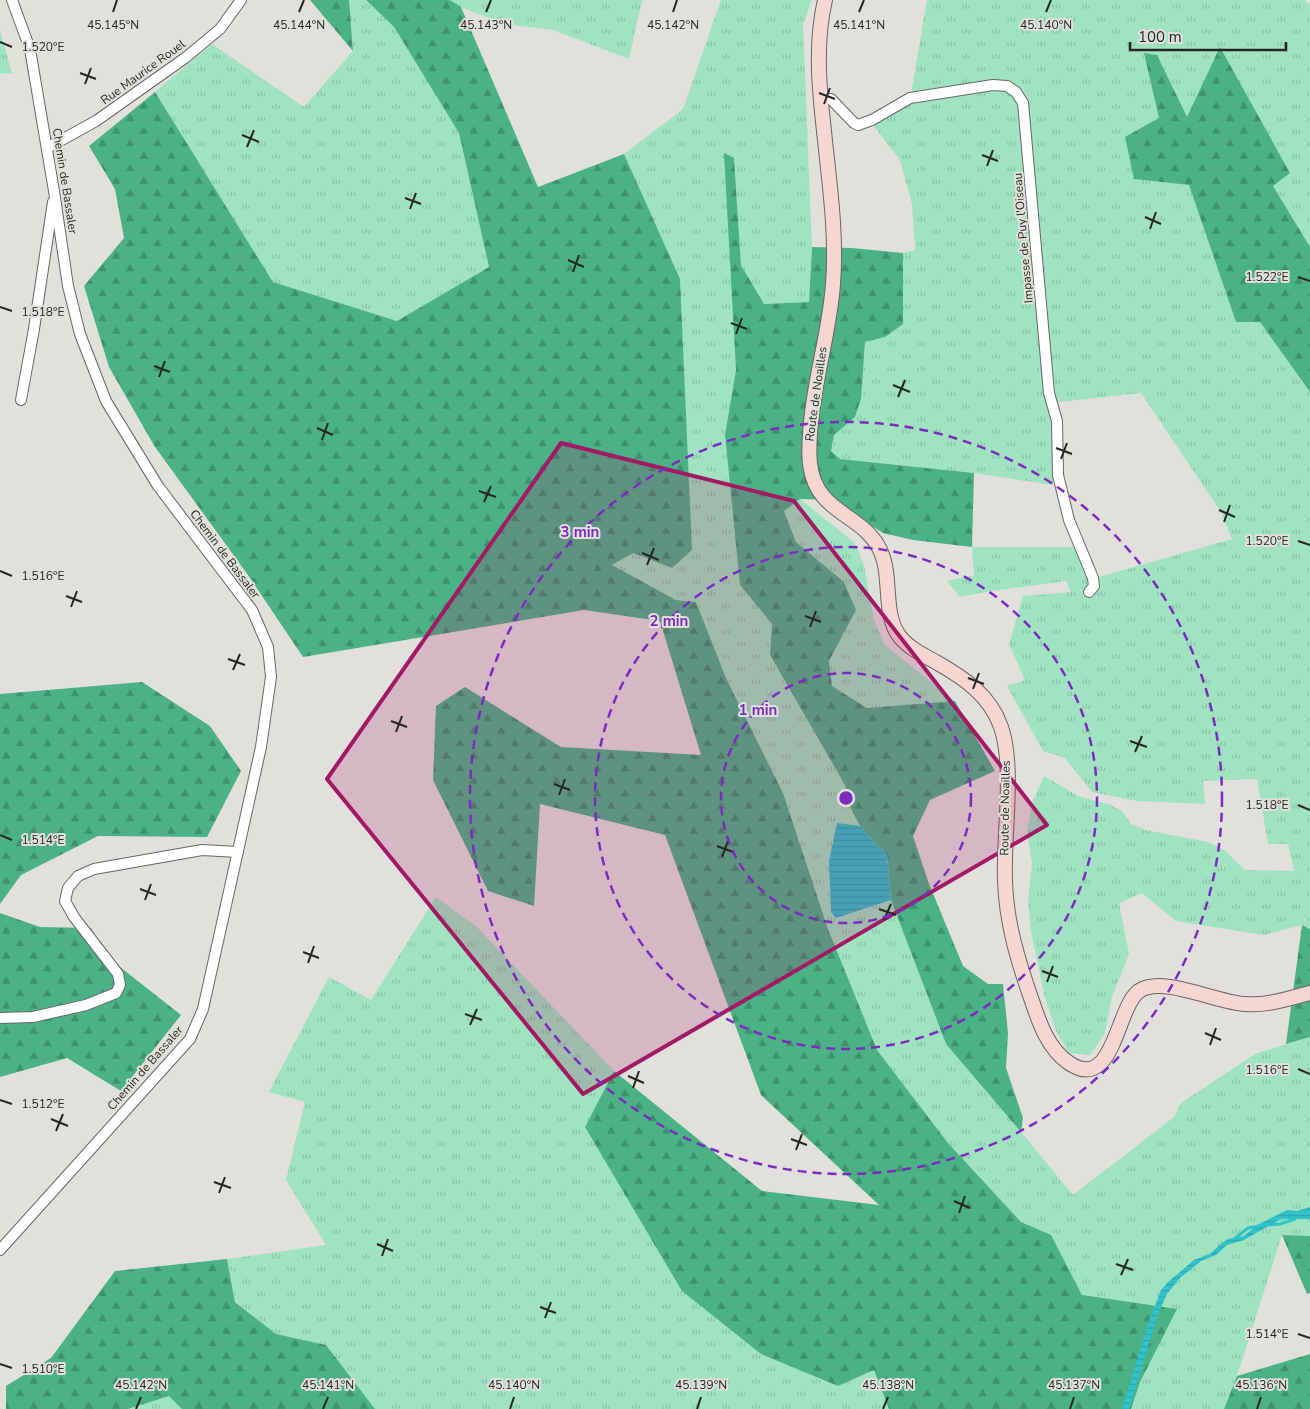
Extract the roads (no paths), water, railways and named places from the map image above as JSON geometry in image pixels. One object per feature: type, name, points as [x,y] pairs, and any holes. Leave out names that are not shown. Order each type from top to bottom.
[{"type":"main road","name":"Route de Noailles","points":[[825,0],[819,43],[821,99],[833,222],[834,273],[832,301],[820,359],[810,426],[810,458],[813,478],[818,491],[829,503],[872,536],[880,549],[886,565],[894,628],[900,636],[910,646],[954,672],[976,688],[992,709],[1001,727],[1006,748],[1007,771],[1004,877],[1006,908],[1010,932],[1020,967],[1047,1038],[1059,1054],[1069,1063],[1088,1068],[1096,1066],[1107,1055],[1130,1002],[1138,992],[1150,986],[1173,987],[1225,1002],[1243,1004],[1264,1003],[1310,993]]},
{"type":"street","name":"Chemin de Bassaler","points":[[0,1250],[190,1039],[203,1009],[261,746],[271,677],[268,647],[252,610],[158,486],[106,401],[80,334],[68,286],[30,50],[12,0]]},
{"type":"street","name":"Rue Maurice Rouel","points":[[47,148],[96,121],[185,58],[220,29],[241,0]]},
{"type":"street","name":"Impasse de Puy l'Oiseau","points":[[821,99],[831,99],[854,123],[858,124],[872,120],[910,98],[993,85],[1007,86],[1016,92],[1023,102],[1049,393],[1057,421],[1058,476],[1069,520],[1093,578],[1094,586],[1089,592]]},
{"type":"street","points":[[21,400],[54,191]]},
{"type":"street","points":[[0,1018],[33,1017],[86,1005],[116,993],[120,985],[118,974],[74,917],[65,901],[68,888],[78,876],[94,869],[202,850],[238,852]]},
{"type":"water","points":[[837,823],[860,826],[887,855],[891,900],[836,918],[831,912],[829,861]]},
{"type":"water","points":[[1310,1207],[1310,1219],[1281,1219],[1244,1240],[1227,1245],[1216,1255],[1201,1261],[1180,1278],[1167,1294],[1158,1314],[1129,1409],[1122,1409],[1148,1324],[1161,1290],[1168,1282],[1194,1260],[1210,1254],[1228,1239],[1244,1236],[1257,1225],[1287,1210],[1297,1211]]},
{"type":"waterway","points":[[1267,1225],[1280,1224],[1295,1219]]},
{"type":"waterway","points":[[1234,1239],[1248,1228],[1259,1226]]}]
